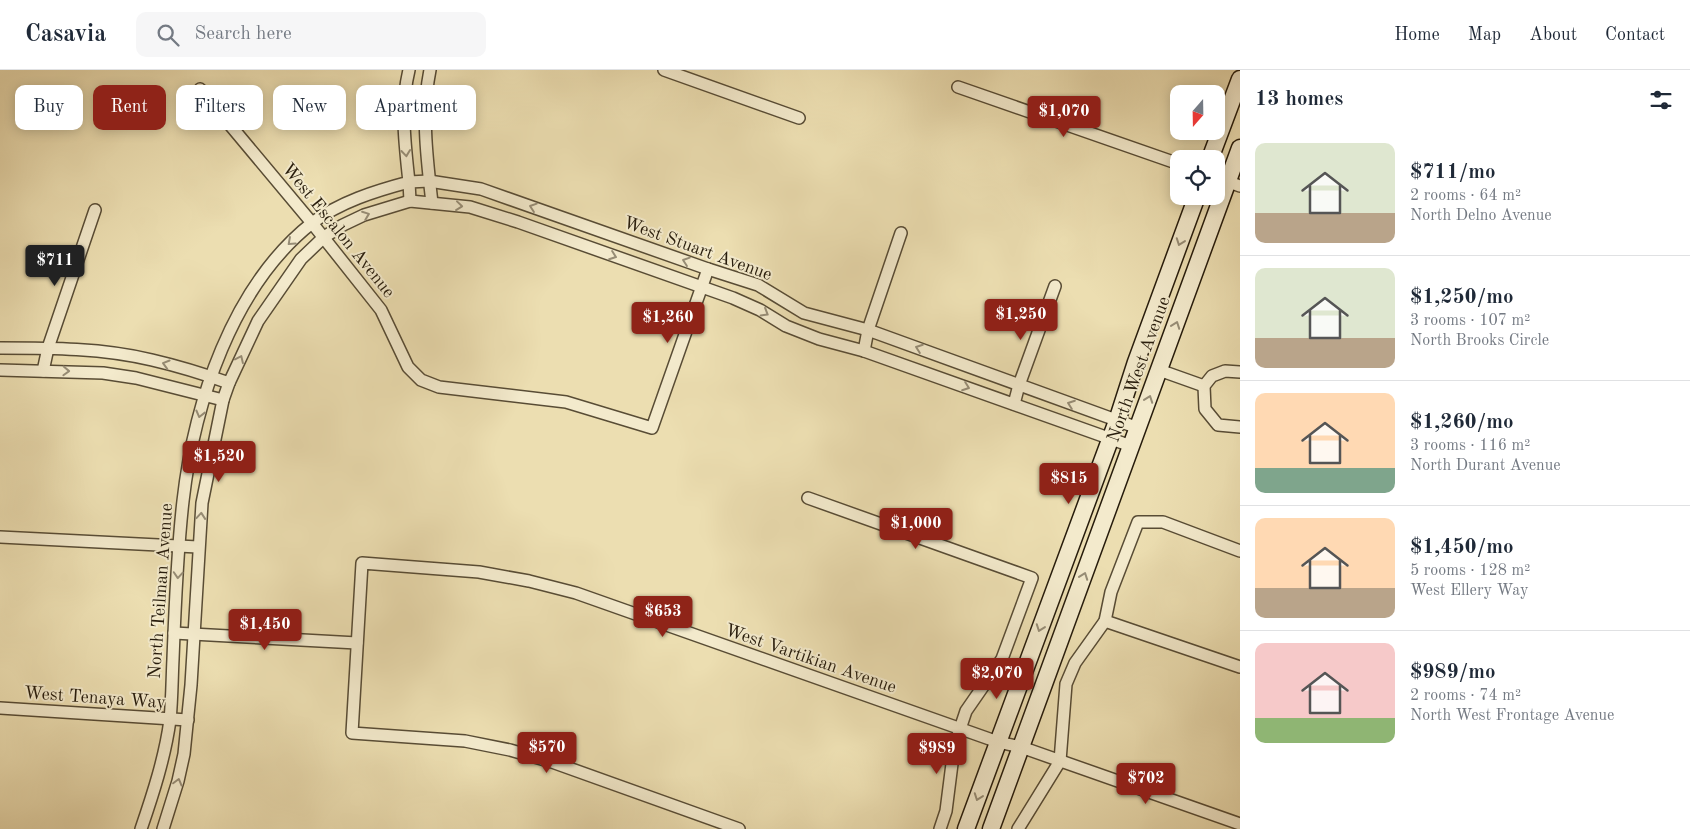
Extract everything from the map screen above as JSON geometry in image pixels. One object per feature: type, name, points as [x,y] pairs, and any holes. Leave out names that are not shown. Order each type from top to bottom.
[{"type":"main road","points":[[1213,150],[1240,79]]},
{"type":"main road","name":"North West Avenue","points":[[991,829],[1240,148]]},
{"type":"main road","name":"North West Avenue","points":[[966,829],[1117,421],[1136,362],[1193,205]]},
{"type":"street","points":[[409,70],[404,132],[410,202]]},
{"type":"street","points":[[430,70],[425,103],[425,122],[432,203]]},
{"type":"street","points":[[664,70],[799,118]]},
{"type":"street","points":[[958,88],[1170,161]]},
{"type":"street","name":"West Escalon Avenue","points":[[234,130],[324,237],[381,310],[408,367],[420,380],[439,387],[566,402],[652,428],[702,288]]},
{"type":"street","name":"West Stuart Avenue","points":[[409,182],[430,181],[481,189],[758,285],[804,314],[868,330],[1138,428]]},
{"type":"street","name":"North Teilman Avenue","points":[[141,829],[161,763],[170,719],[183,501],[190,459],[211,377],[234,322],[253,289],[281,252],[312,223],[356,198],[409,182]]},
{"type":"street","name":"West Stuart Avenue","points":[[410,202],[470,207],[502,217],[760,310],[786,326],[819,340],[864,350],[1131,446]]},
{"type":"street","name":"North Teilman Avenue","points":[[164,829],[178,781],[188,720],[202,503],[223,400],[229,383],[258,321],[301,259],[324,237],[343,225],[364,215],[410,202]]},
{"type":"street","points":[[42,371],[95,210]]},
{"type":"street","points":[[864,350],[868,330],[901,233]]},
{"type":"street","points":[[702,288],[708,269]]},
{"type":"street","points":[[1014,404],[1019,385],[1055,286]]},
{"type":"street","points":[[0,348],[48,348],[112,352],[152,360],[229,383]]},
{"type":"street","points":[[0,370],[103,373],[136,378],[223,400]]},
{"type":"street","points":[[1159,370],[1204,386]]},
{"type":"street","points":[[1240,372],[1225,371],[1212,376],[1204,386],[1204,409],[1218,425],[1240,427]]},
{"type":"street","points":[[808,498],[1032,578],[1002,659],[966,711],[954,748],[946,811],[940,829]]},
{"type":"street","points":[[1018,829],[1060,761],[1066,684],[1075,664],[1106,621],[1111,592],[1138,522],[1162,522],[1240,551]]},
{"type":"street","points":[[0,537],[198,547]]},
{"type":"street","name":"West Vartikian Avenue","points":[[357,643],[362,563],[479,572],[529,582],[576,594],[960,729],[998,742],[1021,747],[1240,824]]},
{"type":"street","points":[[1106,621],[1240,667]]},
{"type":"street","points":[[174,632],[357,643],[352,733],[464,741],[510,750],[552,762],[739,829]]},
{"type":"street","name":"West Tenaya Way","points":[[0,708],[188,720]]}]
